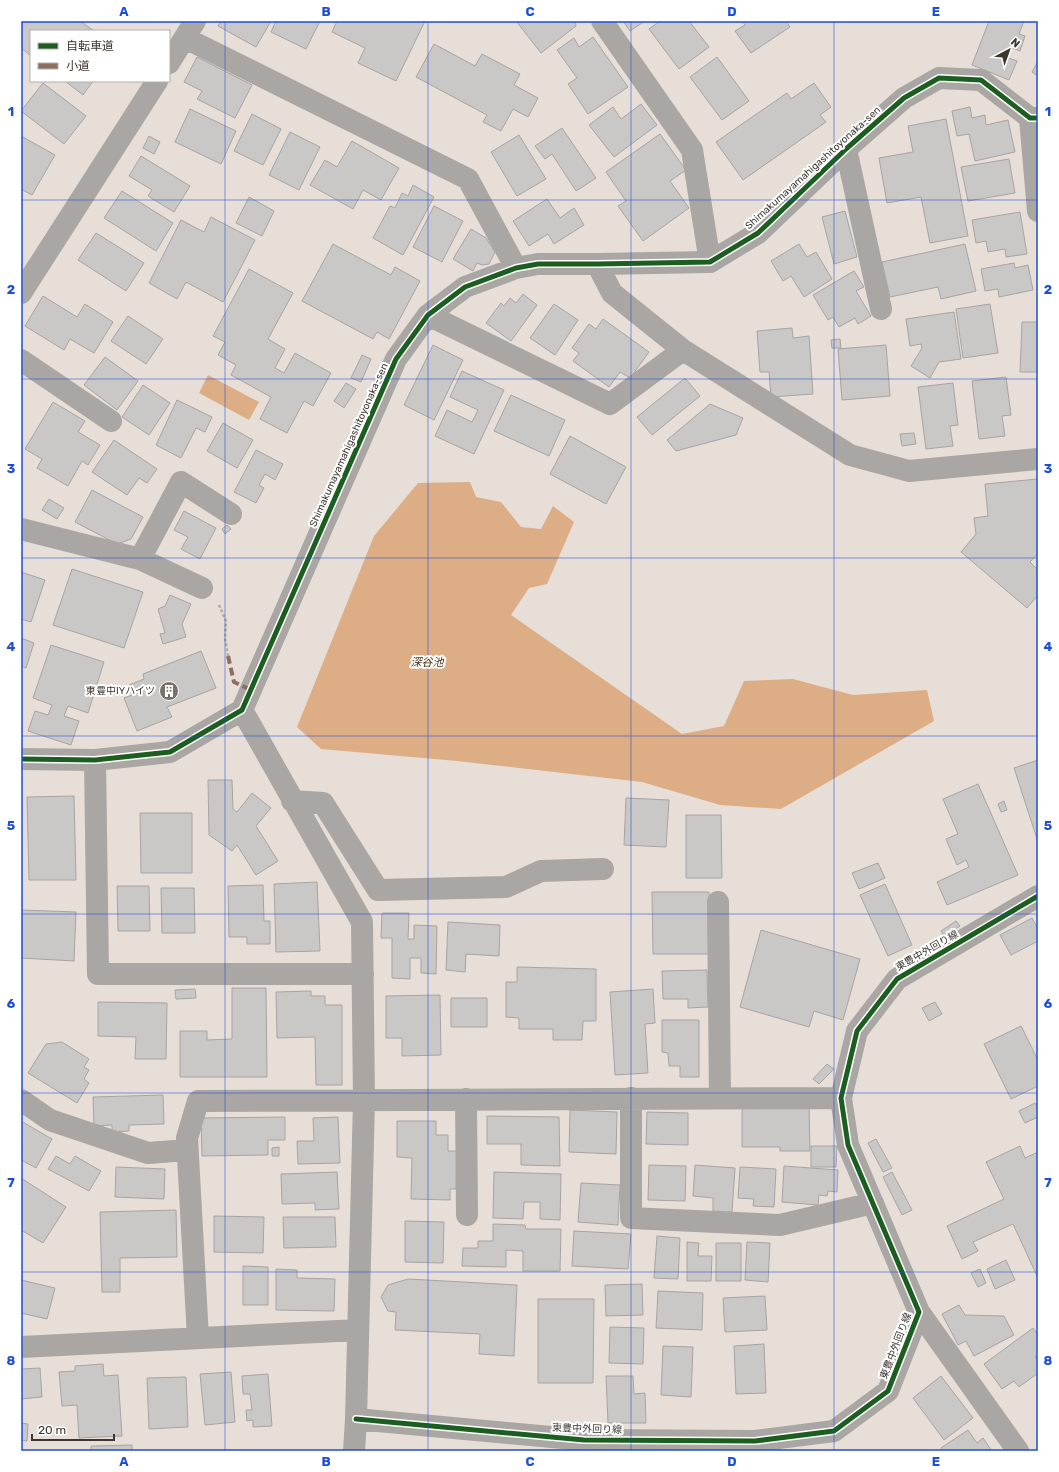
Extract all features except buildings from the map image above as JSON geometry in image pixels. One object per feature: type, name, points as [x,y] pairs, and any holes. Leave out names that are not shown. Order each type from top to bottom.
[{"type":"street","points":[[602,21],[692,150],[710,262]]},
{"type":"street","points":[[170,61],[190,29],[468,178],[516,268]]},
{"type":"street","name":"Shimakumayamahigashitoyonaka-sen","points":[[242,710],[396,359],[428,316],[465,287],[516,268],[538,264],[710,262],[758,232],[904,98],[939,78],[981,80],[1034,118]]},
{"type":"street","points":[[21,292],[156,82]]},
{"type":"street","points":[[1034,118],[1038,211]]},
{"type":"street","points":[[846,150],[881,309]]},
{"type":"street","points":[[597,264],[612,293],[683,350],[850,455],[909,471],[1038,459]]},
{"type":"street","points":[[428,316],[610,404],[683,350]]},
{"type":"street","points":[[21,360],[111,421]]},
{"type":"street","points":[[140,559],[181,482],[231,514]]},
{"type":"street","points":[[21,529],[140,559],[202,588]]},
{"type":"street","points":[[21,759],[95,760],[170,752],[242,710],[292,801],[362,922],[364,1100],[354,1451]]},
{"type":"street","points":[[95,760],[98,974],[363,974]]},
{"type":"street","points":[[292,801],[323,803],[378,890],[506,887],[541,871],[603,869]]},
{"type":"street","name":"東豊中外回り線","points":[[356,1419],[583,1446],[755,1440],[834,1431],[888,1391],[919,1312],[848,1145],[841,1098],[857,1031],[897,979],[1038,896]]},
{"type":"street","points":[[718,902],[720,1098]]},
{"type":"street","points":[[631,1098],[631,1218],[780,1225],[873,1203]]},
{"type":"street","points":[[198,1338],[187,1138],[198,1100],[841,1098]]},
{"type":"street","points":[[466,1099],[467,1215]]},
{"type":"street","points":[[21,1100],[50,1120],[148,1153],[187,1150]]},
{"type":"street","points":[[919,1312],[1018,1451]]},
{"type":"street","points":[[21,1348],[358,1330]]},
{"type":"path","points":[[202,588],[213,596],[226,621],[225,638],[228,656]]},
{"type":"water","points":[[208,375],[259,402],[249,420],[199,393]]},
{"type":"water","name":"深谷池","points":[[470,482],[476,497],[501,502],[521,527],[541,529],[553,506],[574,522],[547,584],[529,588],[511,615],[682,734],[724,726],[744,681],[793,679],[853,695],[927,690],[934,721],[781,809],[720,805],[642,782],[457,761],[321,749],[297,727],[374,536],[418,483]]},
{"type":"marked path","points":[[228,656],[234,682],[251,690]]},
{"type":"cycle path","points":[[21,759],[95,760],[170,752],[242,710],[396,359],[428,315],[465,287],[516,268],[538,264],[710,262],[758,233],[846,149],[904,98],[939,78],[981,80],[1030,118],[1038,118]]},
{"type":"cycle path","points":[[356,1419],[584,1440],[755,1441],[834,1431],[888,1391],[919,1312],[848,1145],[841,1098],[857,1031],[897,979],[1038,896]]},
{"type":"place","name":"東豊中IYハイツ","points":[[169,691]]}]
